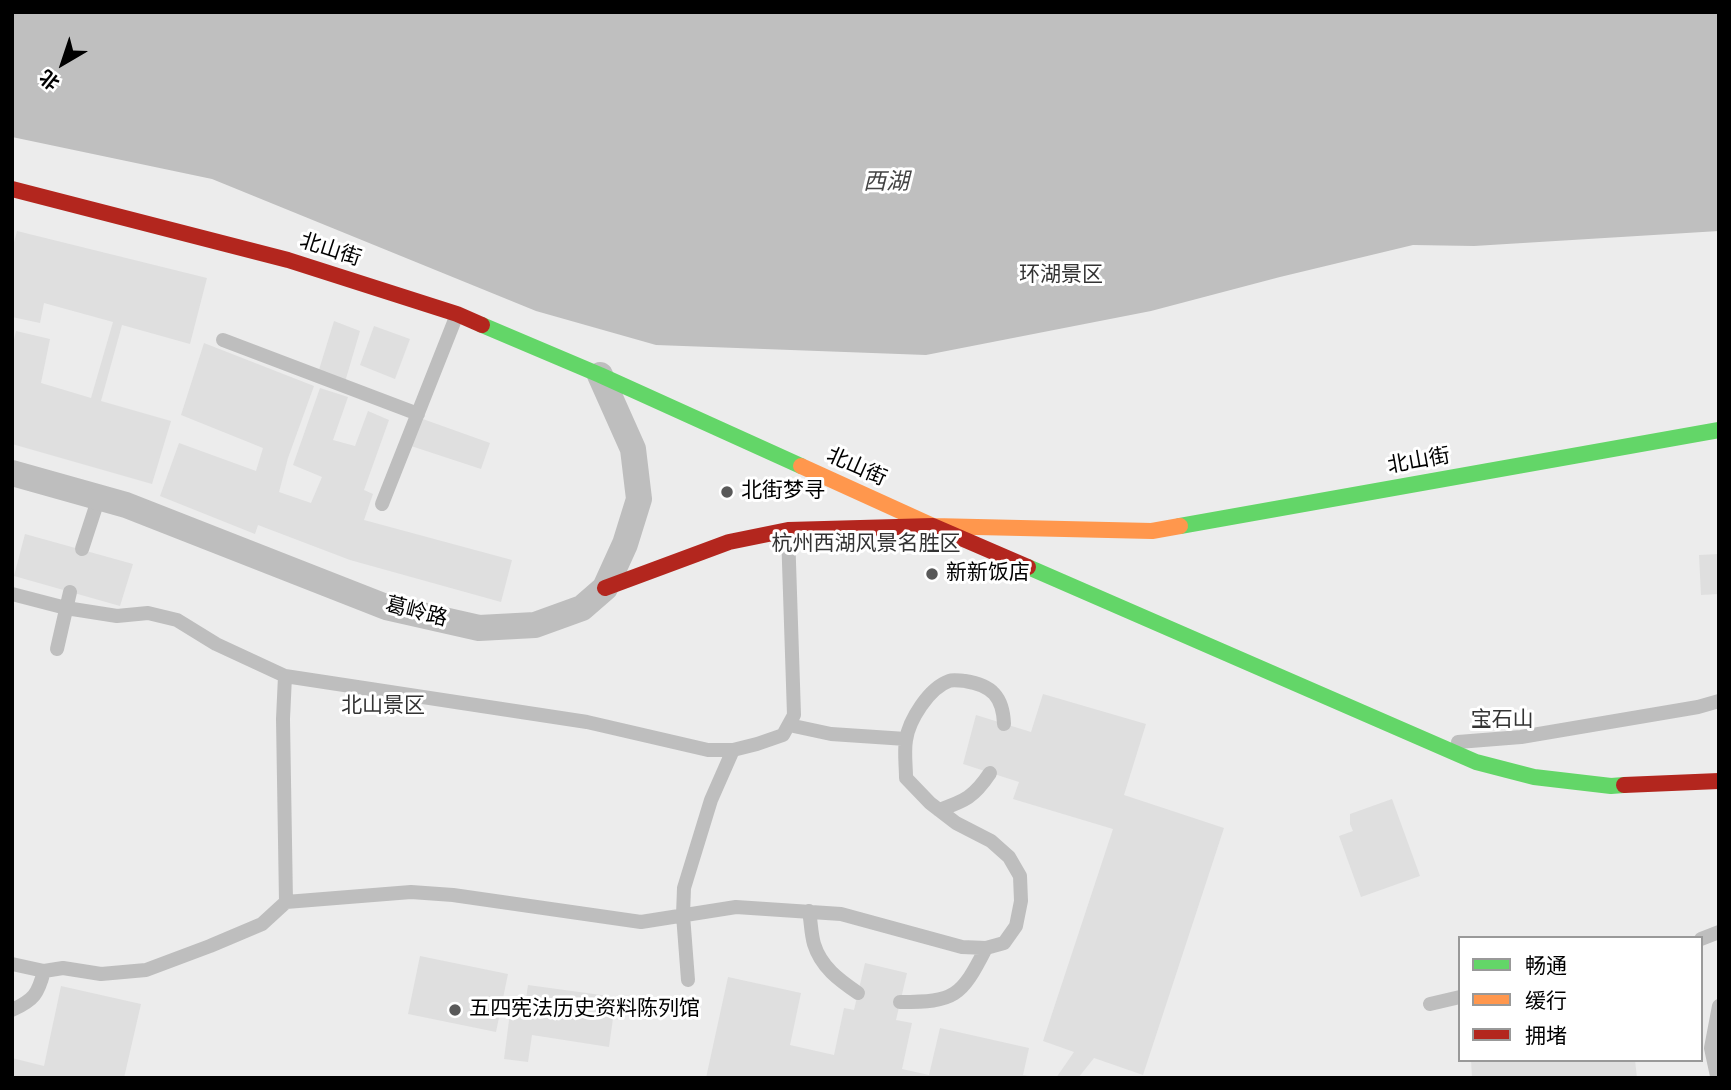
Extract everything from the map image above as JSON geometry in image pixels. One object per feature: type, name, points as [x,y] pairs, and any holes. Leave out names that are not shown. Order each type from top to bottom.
[{"type":"main road","name":"北山街","points":[[12,189],[288,260],[457,314],[600,375],[933,526],[1152,531],[1719,430]]},
{"type":"main road","points":[[605,588],[729,542],[788,530],[933,526],[1476,762],[1534,777],[1611,786],[1719,780]]},
{"type":"street","name":"葛岭路","points":[[12,473],[125,505],[386,607],[479,628],[535,625],[582,608],[605,588],[625,544],[639,499],[633,449],[600,375]]},
{"type":"lane","points":[[382,504],[457,314]]},
{"type":"lane","points":[[223,340],[418,414]]},
{"type":"lane","points":[[82,550],[99,497]]},
{"type":"lane","points":[[12,594],[66,608],[117,616],[148,613],[177,620],[216,644],[285,676],[587,722],[708,750],[733,750],[783,735],[794,715],[788,530]]},
{"type":"lane","points":[[57,649],[69,592]]},
{"type":"lane","points":[[285,676],[283,719],[286,902]]},
{"type":"lane","points":[[12,964],[44,971],[63,968],[101,974],[146,970],[262,924],[286,902],[411,892],[453,895],[641,922],[736,907],[841,914],[962,947],[986,948],[1004,943],[1016,926],[1021,901],[1020,876],[1009,857],[991,841],[956,823],[930,803],[906,778],[906,739],[918,708],[932,691],[951,680],[978,683],[995,692],[1003,712],[1004,724]]},
{"type":"lane","points":[[1436,744],[1521,737],[1698,707],[1719,701]]},
{"type":"lane","points":[[789,725],[831,734],[906,739]]},
{"type":"lane","points":[[688,980],[683,915],[684,888],[711,800],[733,750]]},
{"type":"lane","points":[[939,810],[965,801],[990,773]]},
{"type":"lane","points":[[809,911],[814,944],[822,962],[840,981],[858,993]]},
{"type":"lane","points":[[900,1002],[947,999],[965,985],[986,948]]},
{"type":"lane","points":[[12,1010],[27,1003],[39,990],[44,971]]},
{"type":"lane","points":[[1430,1004],[1458,997]]},
{"type":"lane","points":[[1719,1006],[1711,1048],[1719,1078]]},
{"type":"green space","name":"北山景区","points":[[12,12],[1719,12],[1719,1078],[12,1078]]},
{"type":"water","name":"西湖","points":[[12,12],[1719,12],[1719,231],[1474,246],[1413,245],[1151,311],[926,355],[656,345],[536,311],[212,179],[12,137]]},
{"type":"building","points":[[17,231],[207,278],[190,344],[122,325],[101,401],[171,421],[152,484],[12,444],[12,348],[16,331],[50,339],[41,383],[91,398],[113,322],[44,303],[40,323],[12,317],[12,250]]},
{"type":"building","points":[[334,321],[360,331],[345,382],[318,373]]},
{"type":"building","points":[[374,326],[410,339],[395,379],[360,365]]},
{"type":"building","points":[[204,343],[314,386],[288,458],[279,492],[311,503],[322,477],[293,465],[320,388],[348,397],[333,440],[355,446],[368,411],[389,420],[364,490],[373,494],[364,520],[512,560],[501,602],[350,560],[258,525],[255,534],[160,496],[179,443],[256,471],[263,448],[181,415]]},
{"type":"building","points":[[420,418],[490,443],[481,469],[411,446]]},
{"type":"building","points":[[25,534],[133,564],[120,606],[14,576]]},
{"type":"building","points":[[1719,554],[1719,594],[1701,595],[1699,555]]},
{"type":"building","points":[[1043,694],[1146,724],[1124,795],[1224,828],[1143,1075],[1094,1058],[1078,1078],[1056,1078],[1074,1052],[1043,1041],[1113,829],[1013,799],[1019,782],[963,764],[976,715],[1031,732]]},
{"type":"building","points":[[1392,799],[1420,876],[1361,897],[1339,836],[1353,831],[1350,814]]},
{"type":"building","points":[[420,956],[508,974],[496,1032],[408,1014]]},
{"type":"building","points":[[865,963],[907,973],[896,1020],[912,1023],[902,1069],[929,1075],[940,1028],[1029,1048],[1023,1075],[1030,1078],[706,1078],[728,977],[801,993],[790,1045],[834,1055],[844,1008],[854,1010]]},
{"type":"building","points":[[528,985],[616,997],[609,1047],[532,1035],[528,1062],[504,1059],[512,997],[526,999]]},
{"type":"building","points":[[61,986],[141,1004],[124,1078],[12,1078],[12,1058],[44,1066]]},
{"type":"building","points":[[1471,1062],[1635,1062],[1637,1078],[1472,1078]]},
{"type":"traffic: fast","points":[[482,325],[801,466]]},
{"type":"traffic: fast","points":[[1180,526],[1719,430]]},
{"type":"traffic: fast","points":[[1028,567],[1476,762],[1534,777],[1611,786],[1624,785]]},
{"type":"traffic: slow","points":[[801,466],[933,526],[1152,531],[1180,526]]},
{"type":"traffic: jam","points":[[12,189],[288,260],[457,314],[482,325]]},
{"type":"traffic: jam","points":[[605,588],[729,542],[788,530],[933,526],[1028,567]]},
{"type":"traffic: jam","points":[[1624,785],[1719,781]]},
{"type":"place","name":"北街梦寻","points":[[727,492]]},
{"type":"place","name":"新新饭店","points":[[932,574]]},
{"type":"place","name":"五四宪法历史资料陈列馆","points":[[455,1010]]},
{"type":"park label","name":"环湖景区","points":[[1061,276]]},
{"type":"park label","name":"杭州西湖风景名胜区","points":[[866,545]]},
{"type":"park label","name":"宝石山","points":[[1502,721]]}]
